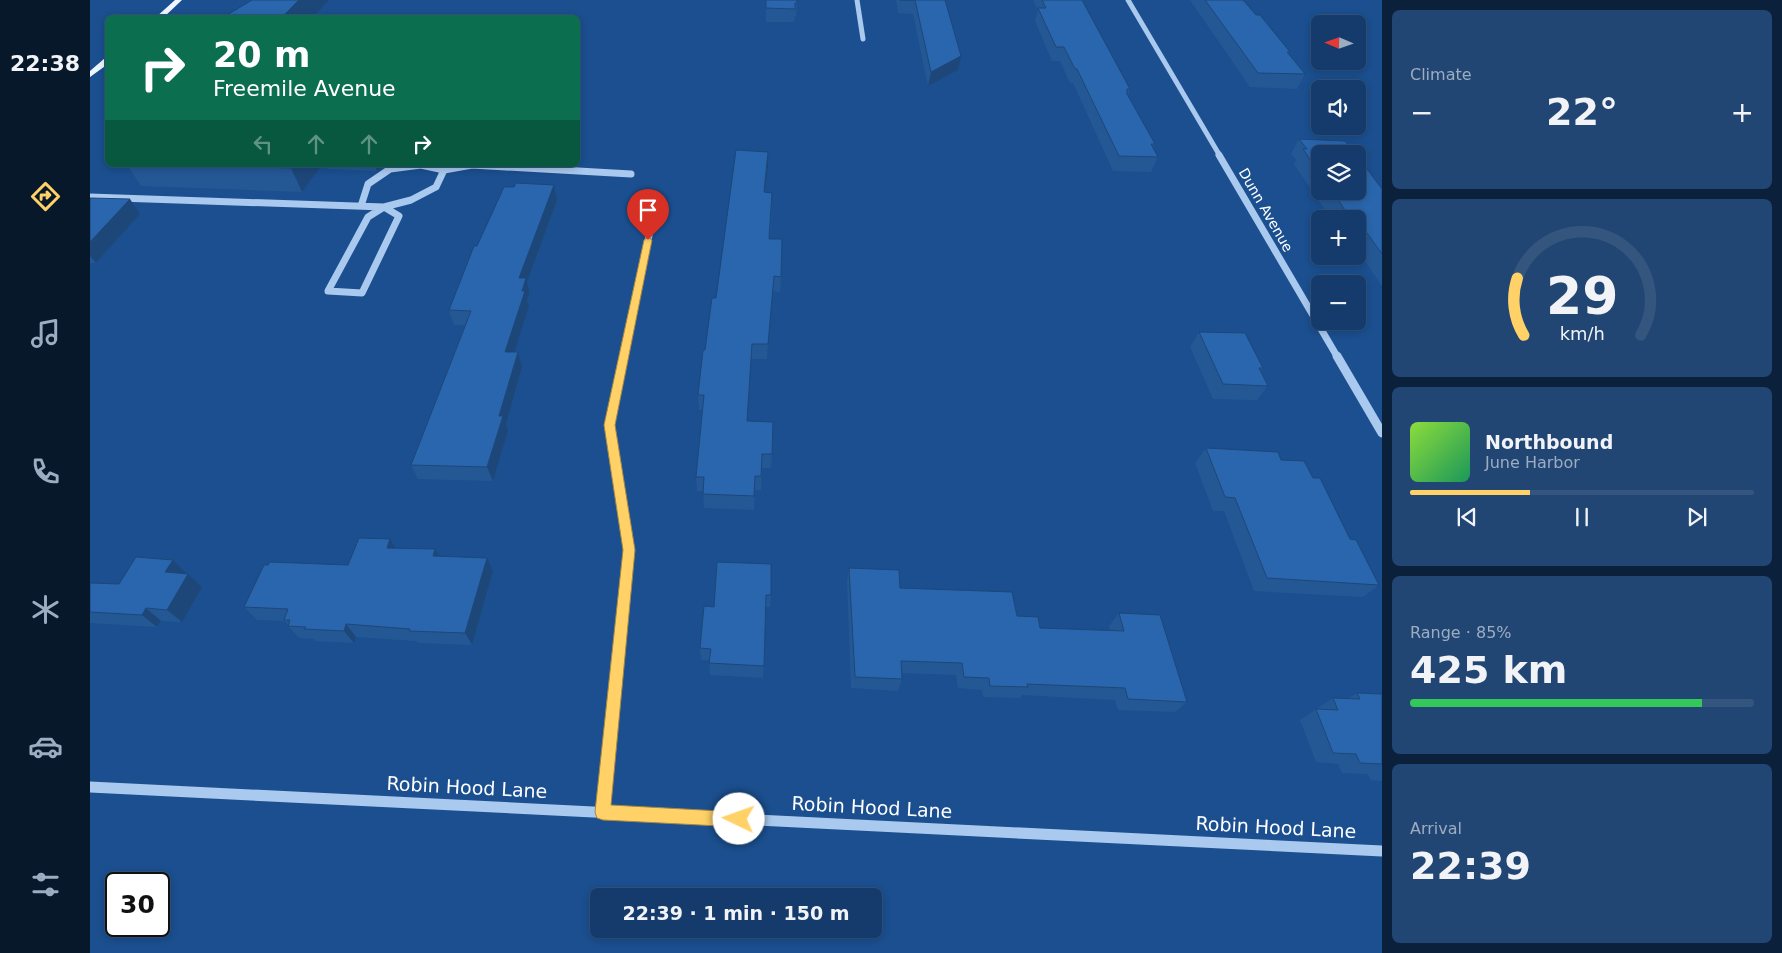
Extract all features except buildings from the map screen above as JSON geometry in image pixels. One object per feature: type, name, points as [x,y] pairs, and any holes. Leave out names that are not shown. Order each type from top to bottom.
[{"type":"main road","points":[[162,15],[179,0]]},
{"type":"main road","points":[[90,74],[105,62]]},
{"type":"street","points":[[857,0],[863,39]]},
{"type":"street","name":"Dunn Avenue","points":[[1128,0],[1382,433]]},
{"type":"street","points":[[361,206],[368,184],[390,170],[409,167]]},
{"type":"street","points":[[431,167],[444,170],[461,167]]},
{"type":"street","points":[[507,167],[631,174]]},
{"type":"street","points":[[90,197],[384,207],[399,216],[362,293],[328,291],[368,217],[384,207]]},
{"type":"street","points":[[603,812],[629,550],[610,425],[652,221]]},
{"type":"street","name":"Robin Hood Lane","points":[[90,787],[1382,851]]},
{"type":"lane","points":[[384,207],[411,200],[436,187],[444,170]]},
{"type":"route","points":[[648,240],[610,425],[629,550],[603,812],[739,819]]}]
